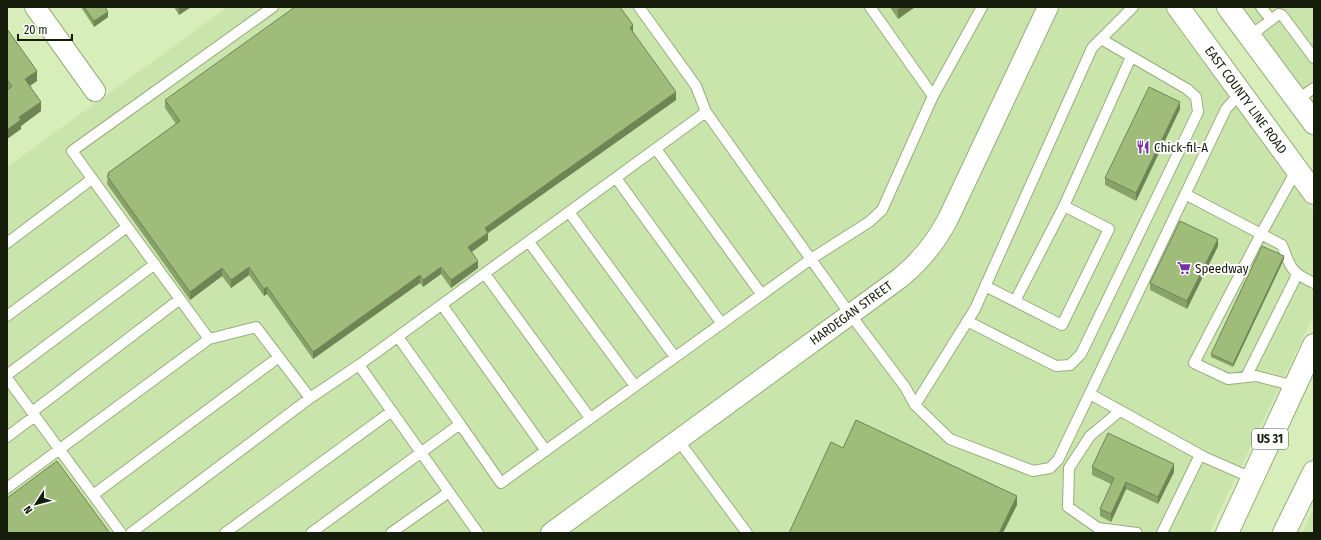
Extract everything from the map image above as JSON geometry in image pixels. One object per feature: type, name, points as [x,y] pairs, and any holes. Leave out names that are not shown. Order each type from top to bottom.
[{"type":"main road","name":"EAST COUNTY LINE ROAD","points":[[1178,7],[1314,193]]},
{"type":"main road","points":[[1228,7],[1250,36],[1305,94],[1314,123]]},
{"type":"main road","name":"US 31","points":[[1227,533],[1314,345]]},
{"type":"main road","points":[[1290,531],[1314,472]]},
{"type":"street","points":[[35,7],[95,91]]},
{"type":"street","name":"HARDEGAN STREET","points":[[558,530],[908,271],[923,256],[938,237],[948,219],[1048,7]]},
{"type":"lane","points":[[209,339],[72,151],[273,7]]},
{"type":"lane","points":[[639,7],[696,86],[706,112],[810,259],[905,387],[915,405],[950,439],[1033,472],[1050,468],[1058,460],[1226,109],[1241,92]]},
{"type":"lane","points":[[870,7],[933,96]]},
{"type":"lane","points":[[398,337],[501,483],[810,259],[869,222],[882,210],[933,96],[982,7]]},
{"type":"lane","points":[[915,405],[967,321],[985,286],[1092,48],[1133,7]]},
{"type":"lane","points":[[1261,7],[1271,20]]},
{"type":"lane","points":[[1250,36],[1279,14],[1282,15],[1314,58]]},
{"type":"lane","points":[[967,321],[1056,366],[1070,364],[1081,354],[1198,112],[1196,97],[1187,89],[1101,39]]},
{"type":"lane","points":[[1015,301],[1064,206],[1131,57]]},
{"type":"lane","points":[[131,533],[310,398],[398,337],[706,112]]},
{"type":"lane","points":[[656,149],[762,294]]},
{"type":"lane","points":[[1295,386],[1256,376],[1228,379],[1194,363],[1261,234],[1297,169]]},
{"type":"lane","points":[[616,178],[722,324]]},
{"type":"lane","points":[[7,243],[92,179]]},
{"type":"lane","points":[[1186,194],[1282,245],[1290,267],[1297,275],[1314,283]]},
{"type":"lane","points":[[985,286],[1062,325],[1109,229],[1064,206]]},
{"type":"lane","points":[[569,212],[675,357]]},
{"type":"lane","points":[[7,316],[127,227]]},
{"type":"lane","points":[[529,242],[635,386]]},
{"type":"lane","points":[[121,533],[7,377],[155,264]]},
{"type":"lane","points":[[485,274],[590,418]]},
{"type":"lane","points":[[1246,377],[1297,275]]},
{"type":"lane","points":[[7,437],[33,414],[180,299]]},
{"type":"lane","points":[[442,305],[546,451]]},
{"type":"lane","points":[[7,488],[209,339],[256,327],[310,398]]},
{"type":"lane","points":[[93,495],[279,357]]},
{"type":"lane","points":[[359,365],[478,533]]},
{"type":"lane","points":[[1090,394],[1200,455],[1252,478]]},
{"type":"lane","points":[[225,533],[392,411]]},
{"type":"lane","points":[[1120,411],[1090,436],[1069,468],[1068,507],[1098,528],[1137,533]]},
{"type":"lane","points":[[311,533],[460,424]]},
{"type":"lane","points":[[678,440],[747,533]]},
{"type":"lane","points":[[1162,533],[1200,455]]},
{"type":"lane","points":[[391,533],[449,492]]},
{"type":"shaded area","points":[[228,7],[1165,7],[1314,213],[1314,315],[1209,533],[7,533],[7,167]]},
{"type":"shaded area","points":[[1242,7],[1314,7],[1314,104]]},
{"type":"shaded area","points":[[1314,507],[1314,533],[1302,533]]},
{"type":"building","points":[[84,7],[105,7],[108,12],[94,21]]},
{"type":"building","points":[[295,7],[620,7],[633,25],[630,28],[676,92],[485,228],[488,233],[468,247],[478,261],[451,280],[441,267],[423,280],[420,275],[313,352],[267,287],[264,289],[249,267],[231,280],[222,268],[190,292],[107,176],[109,175],[108,173],[180,121],[165,100]]},
{"type":"building","points":[[7,29],[37,71],[25,79],[41,102],[19,117],[21,120],[7,130],[7,90],[12,86],[7,80]]},
{"type":"building","name":"Chick-fil-A","points":[[1149,87],[1180,102],[1136,193],[1105,178]]},
{"type":"building","name":"Speedway","points":[[1180,221],[1218,239],[1187,301],[1150,283]]},
{"type":"building","points":[[1262,246],[1284,256],[1233,364],[1211,354]]},
{"type":"building","points":[[856,420],[1017,496],[999,533],[789,533],[831,442],[843,448]]},
{"type":"building","points":[[1108,433],[1174,464],[1158,497],[1126,482],[1111,514],[1100,509],[1114,478],[1092,467]]},
{"type":"building","points":[[57,461],[110,533],[7,533],[7,498]]},
{"type":"place","name":"Chick-fil-A","points":[[1143,147]]},
{"type":"place","name":"Speedway","points":[[1184,268]]}]
